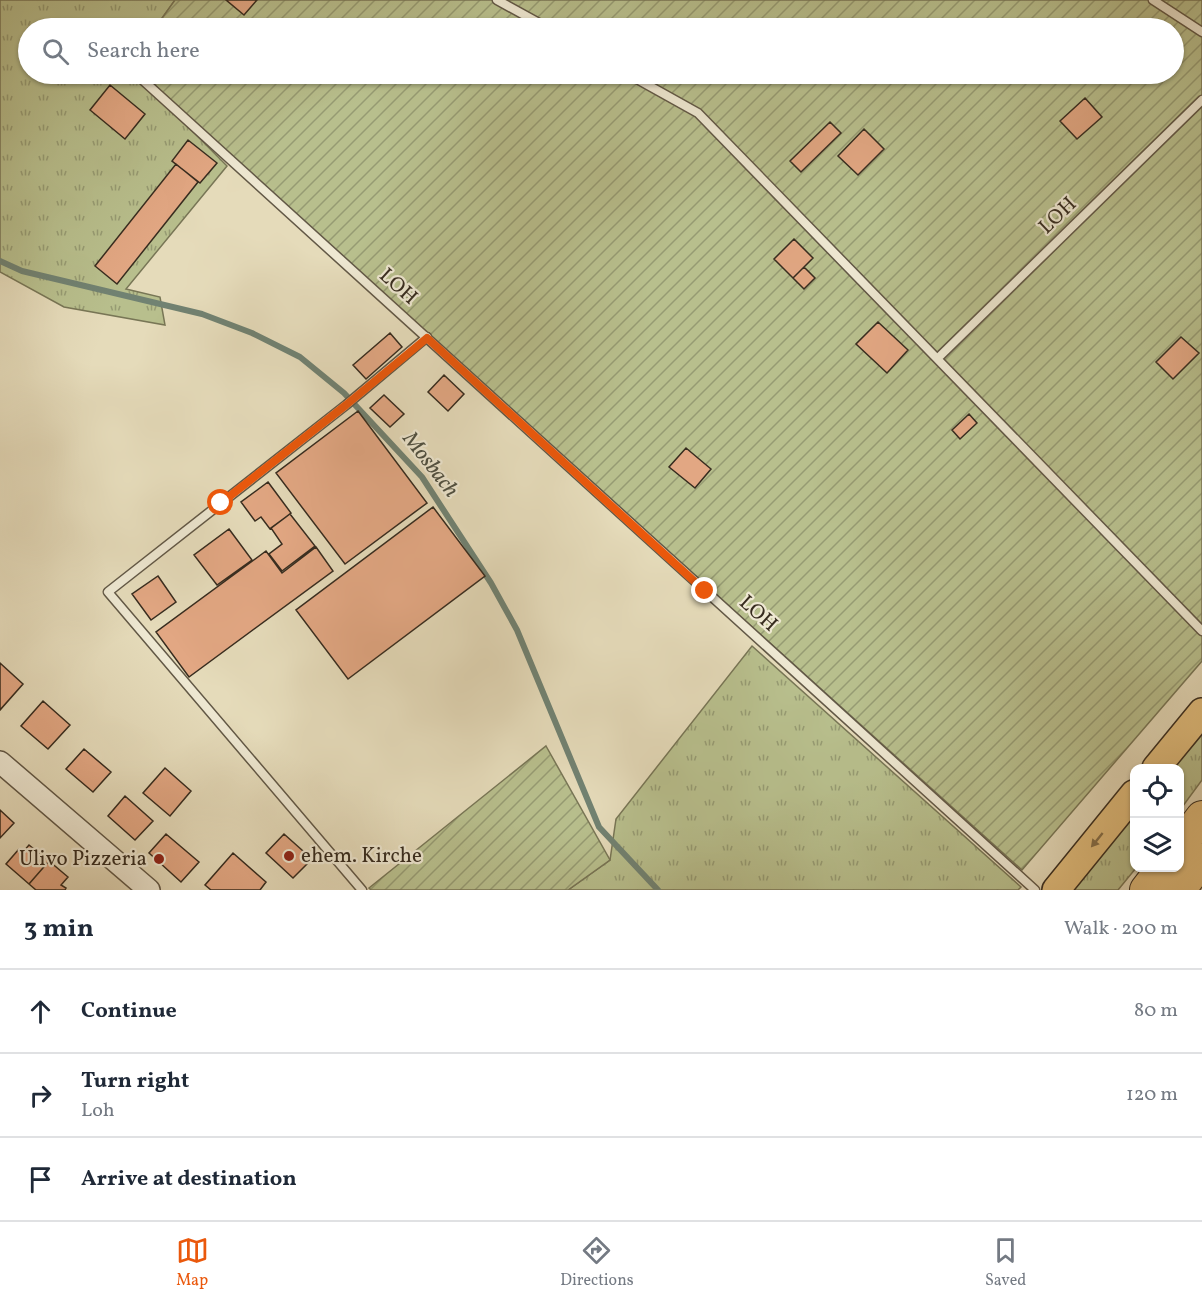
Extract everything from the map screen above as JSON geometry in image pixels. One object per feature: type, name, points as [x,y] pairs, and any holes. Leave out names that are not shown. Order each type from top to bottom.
[{"type":"highway","points":[[1184,840],[1202,817]]},
{"type":"highway","points":[[1179,890],[1202,860]]},
{"type":"highway","points":[[1146,890],[1159,872]]},
{"type":"main road","points":[[1159,764],[1202,712]]},
{"type":"main road","points":[[1056,890],[1130,799]]},
{"type":"street","points":[[0,762],[149,890]]},
{"type":"lane","points":[[497,0],[530,18]]},
{"type":"lane","points":[[1153,0],[1181,18]]},
{"type":"lane","points":[[1184,20],[1202,32]]},
{"type":"lane","name":"LOH","points":[[147,84],[1035,890]]},
{"type":"lane","points":[[646,84],[698,113],[1202,631]]},
{"type":"lane","name":"LOH","points":[[938,358],[1202,100]]},
{"type":"lane","points":[[362,890],[108,592],[346,405],[427,338]]},
{"type":"green space","points":[[0,0],[175,0],[162,18],[18,18],[18,84],[146,84],[227,166],[126,289],[160,297],[165,325],[64,307],[0,272]]},
{"type":"green space","points":[[175,0],[1202,0],[1202,661],[1022,870],[149,84],[1184,84],[1184,18],[162,18]]},
{"type":"green space","points":[[752,646],[1021,887],[1018,890],[568,890],[610,860],[616,819]]},
{"type":"green space","points":[[1202,729],[1202,780],[1184,805],[1184,764],[1173,764]]},
{"type":"green space","points":[[546,746],[610,860],[568,890],[371,890],[369,888]]},
{"type":"green space","points":[[1130,817],[1130,872],[1133,872],[1118,890],[1070,890]]},
{"type":"building","points":[[226,0],[257,0],[244,15]]},
{"type":"building","points":[[110,85],[145,114],[125,139],[90,110]]},
{"type":"building","points":[[1085,98],[1102,117],[1077,139],[1060,121]]},
{"type":"building","points":[[830,122],[841,133],[801,172],[790,161]]},
{"type":"building","points":[[864,129],[884,149],[858,175],[838,156]]},
{"type":"building","points":[[188,140],[217,163],[200,183],[172,161]]},
{"type":"building","points":[[176,164],[198,182],[117,284],[95,266]]},
{"type":"building","points":[[794,239],[813,258],[793,278],[774,259]]},
{"type":"building","points":[[804,267],[815,278],[804,289],[793,278]]},
{"type":"building","points":[[878,322],[908,350],[887,373],[856,344]]},
{"type":"building","points":[[390,333],[402,347],[366,379],[353,365]]},
{"type":"building","points":[[1181,337],[1199,353],[1173,379],[1156,362]]},
{"type":"building","points":[[444,375],[464,394],[448,411],[428,392]]},
{"type":"building","points":[[384,395],[404,414],[390,427],[370,408]]},
{"type":"building","points":[[358,411],[427,503],[345,564],[276,473]]},
{"type":"building","points":[[969,414],[977,423],[960,439],[952,430]]},
{"type":"building","points":[[686,448],[711,469],[695,488],[669,467]]},
{"type":"building","points":[[268,482],[291,513],[270,529],[261,517],[255,521],[241,502]]},
{"type":"building","points":[[433,507],[485,576],[348,679],[296,610]]},
{"type":"building","points":[[290,514],[315,546],[282,571],[269,554],[282,544],[271,528]]},
{"type":"building","points":[[229,529],[252,560],[217,585],[194,555]]},
{"type":"building","points":[[316,547],[333,571],[189,677],[156,632],[266,551],[282,573]]},
{"type":"building","points":[[158,576],[176,602],[151,620],[132,594]]},
{"type":"building","points":[[0,663],[23,684],[0,710]]},
{"type":"building","points":[[43,701],[70,725],[48,749],[21,726]]},
{"type":"building","points":[[84,749],[111,772],[93,792],[66,769]]},
{"type":"building","points":[[165,768],[191,791],[170,816],[143,793]]},
{"type":"building","points":[[125,796],[153,821],[135,840],[108,816]]},
{"type":"building","points":[[0,810],[14,823],[0,838]]},
{"type":"building","points":[[166,834],[199,862],[181,882],[149,853]]},
{"type":"building","name":"ehem. Kirche","points":[[284,834],[312,859],[293,878],[266,853]]},
{"type":"building","points":[[29,845],[49,861],[29,884],[6,864],[19,849],[23,852]]},
{"type":"building","points":[[233,853],[266,882],[260,890],[211,890],[205,885]]},
{"type":"building","points":[[49,861],[68,877],[61,885],[66,888],[65,890],[36,890],[29,884]]},
{"type":"waterway","name":"Mosbach","points":[[0,261],[22,271],[202,314],[252,333],[300,357],[344,393],[422,477],[491,583],[517,630],[599,827],[658,890]]},
{"type":"place","name":"ehem. Kirche","points":[[289,856]]},
{"type":"place","name":"Ulivo Pizzeria","points":[[159,859]]},
{"type":"route","points":[[221,503],[427,338],[705,591]]}]
